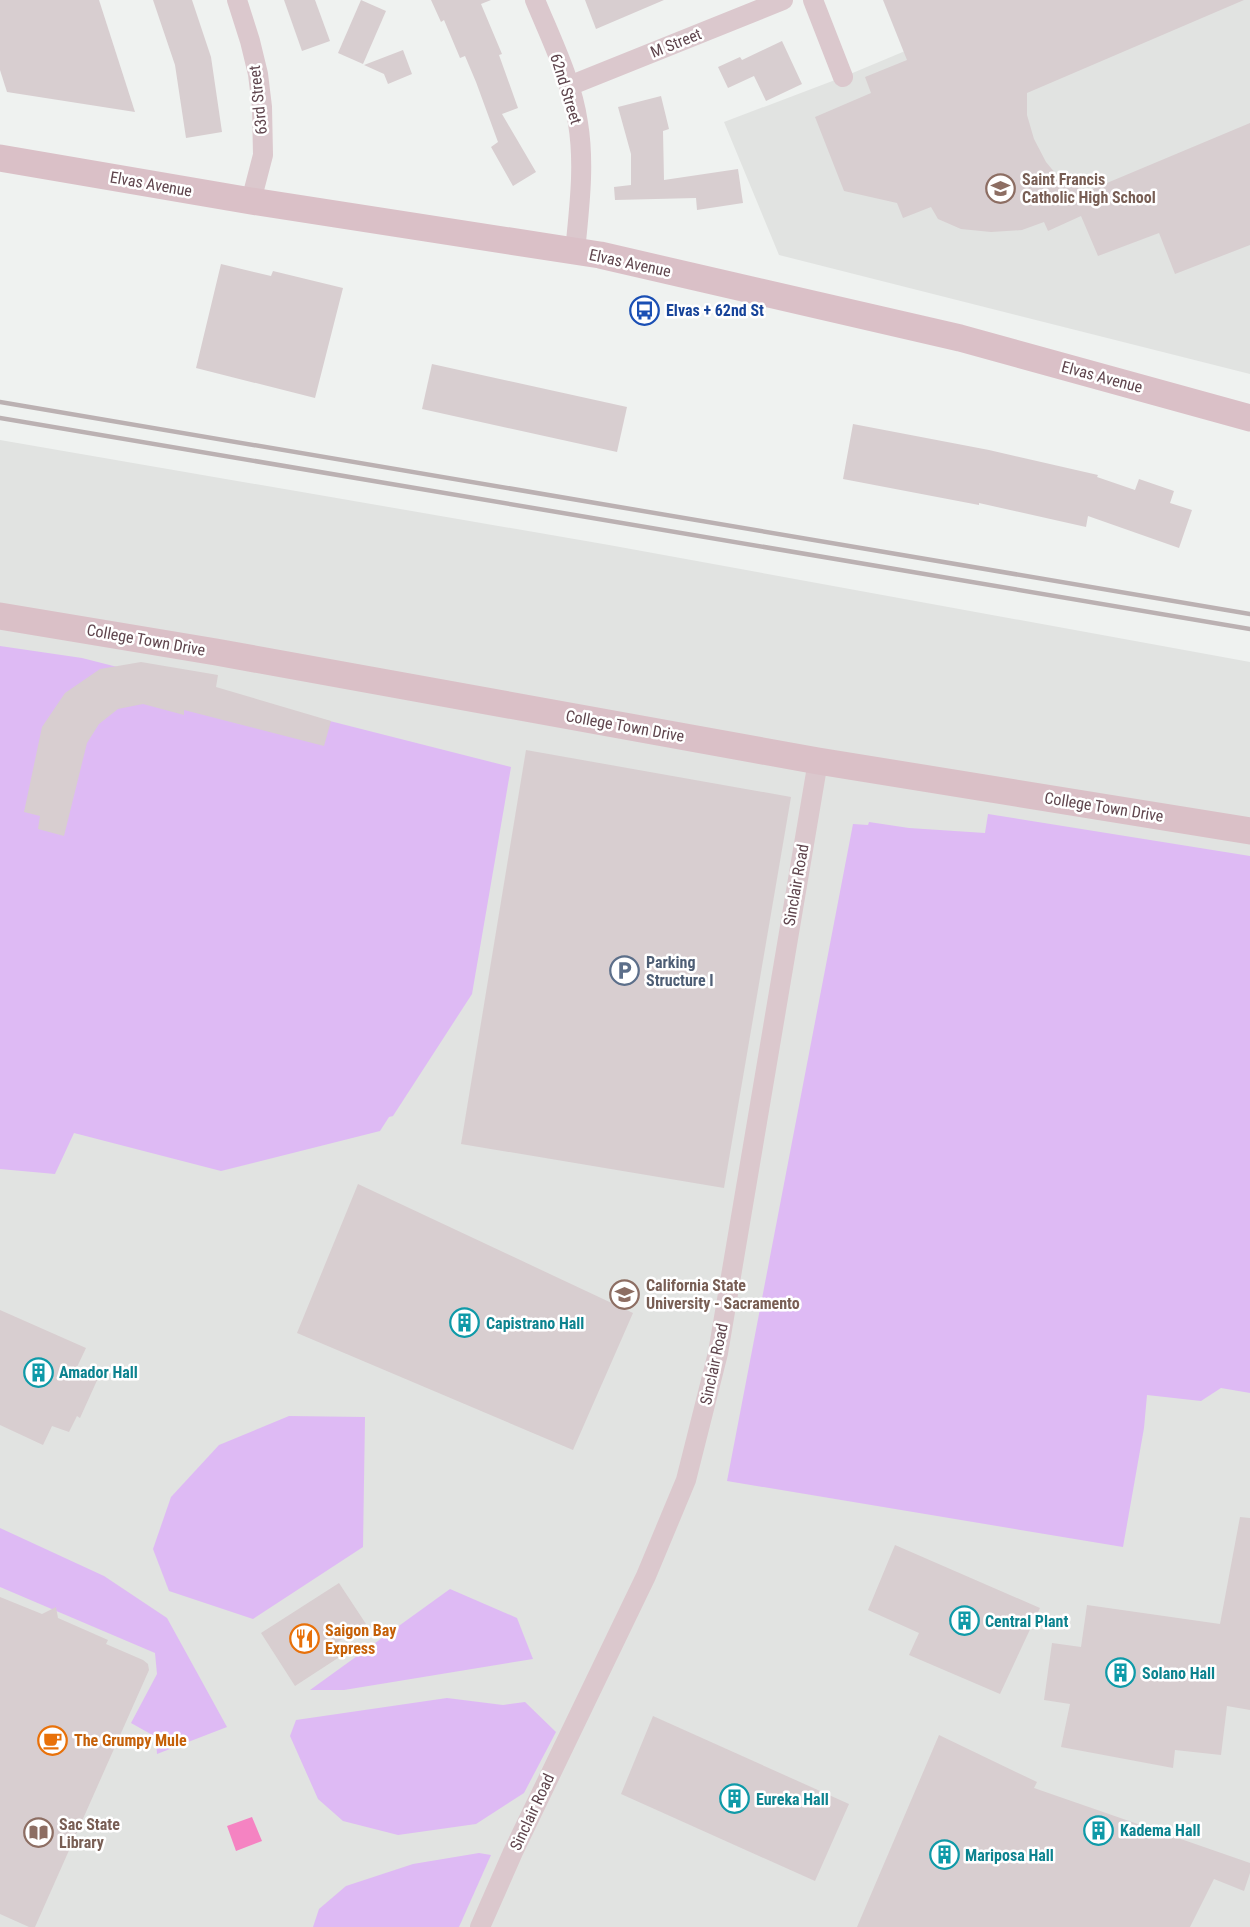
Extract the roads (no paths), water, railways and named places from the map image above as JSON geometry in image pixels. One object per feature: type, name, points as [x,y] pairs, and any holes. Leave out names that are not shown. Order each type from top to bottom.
[{"type":"main road","name":"Elvas Avenue","points":[[0,158],[250,201],[600,255],[960,338],[1250,418]]},
{"type":"main road","name":"College Town Drive","points":[[0,616],[228,654],[818,761],[1250,831]]},
{"type":"street","name":"63rd Street","points":[[237,0],[258,74],[262,107],[263,155],[250,201]]},
{"type":"street","name":"62nd Street","points":[[535,0],[569,86],[578,121],[582,160],[575,252]]},
{"type":"street","name":"M Street","points":[[569,86],[783,0]]},
{"type":"street","points":[[813,0],[843,77]]},
{"type":"street","name":"Sinclair Road","points":[[480,1927],[559,1755],[646,1576],[686,1480],[718,1353],[818,761]]},
{"type":"railway","points":[[0,402],[1250,614]]},
{"type":"railway","points":[[0,418],[1250,629]]},
{"type":"place","name":"Saint Francis Catholic High School","points":[[1001,188]]},
{"type":"place","name":"Elvas + 62nd St","points":[[645,310]]},
{"type":"place","name":"Parking Structure I","points":[[625,971]]},
{"type":"place","name":"California State University - Sacramento","points":[[625,1294]]},
{"type":"place","name":"Capistrano Hall","points":[[465,1323]]},
{"type":"place","name":"Amador Hall","points":[[38,1372]]},
{"type":"place","name":"Central Plant","points":[[964,1621]]},
{"type":"place","name":"Saigon Bay Express","points":[[304,1639]]},
{"type":"place","name":"Solano Hall","points":[[1121,1673]]},
{"type":"place","name":"The Grumpy Mule","points":[[53,1740]]},
{"type":"place","name":"Eureka Hall","points":[[735,1799]]},
{"type":"place","name":"Kadema Hall","points":[[1099,1830]]},
{"type":"place","name":"Sac State Library","points":[[38,1833]]},
{"type":"place","name":"Mariposa Hall","points":[[944,1855]]}]
